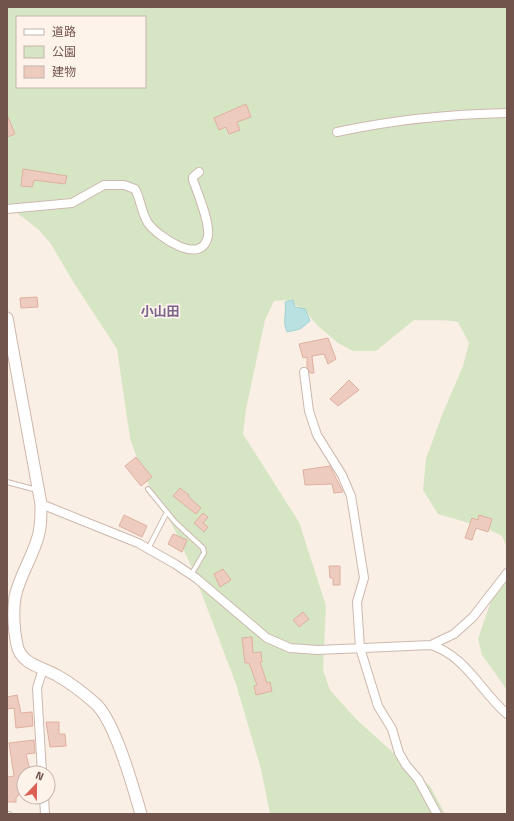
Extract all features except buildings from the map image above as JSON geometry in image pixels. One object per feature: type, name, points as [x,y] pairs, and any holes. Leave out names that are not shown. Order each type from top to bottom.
[{"type":"street","points":[[337,132],[372,125],[430,117],[507,113]]},
{"type":"street","points":[[7,209],[72,203],[104,185],[124,184],[135,189],[142,213],[149,224],[158,233],[171,242],[191,250],[200,249],[205,243],[208,235],[207,224],[193,180],[193,177],[199,172]]},
{"type":"street","points":[[7,318],[42,504],[41,524],[37,543],[18,588],[11,614],[17,646],[20,655],[30,664],[57,675],[78,689],[98,706],[112,731],[132,783],[141,814]]},
{"type":"street","points":[[304,372],[309,411],[317,435],[342,475],[351,496],[364,578],[356,602],[360,648],[378,706],[392,729],[399,753],[406,765],[418,779],[437,814]]},
{"type":"street","points":[[42,504],[148,549],[191,574],[243,620],[267,638],[278,644],[290,648],[318,650],[431,645],[441,648],[456,658],[475,677],[498,706],[507,714]]},
{"type":"street","points":[[431,645],[454,634],[473,617],[507,573]]},
{"type":"street","points":[[42,765],[37,688],[43,669]]},
{"type":"lane","points":[[7,482],[40,491]]},
{"type":"lane","points":[[148,490],[167,512],[203,548],[204,553],[191,574]]},
{"type":"lane","points":[[148,549],[167,512]]},
{"type":"green space","points":[[7,7],[507,7],[507,547],[502,536],[486,528],[438,514],[423,490],[426,459],[442,415],[463,366],[469,343],[458,322],[441,320],[414,320],[376,351],[353,351],[338,343],[318,326],[303,309],[286,300],[274,301],[265,320],[246,409],[243,434],[299,522],[326,606],[323,670],[330,690],[356,719],[430,786],[445,814],[270,814],[261,769],[236,684],[192,568],[171,522],[142,473],[130,438],[117,349],[72,280],[51,244],[39,230],[7,205]]},
{"type":"green space","points":[[507,575],[507,690],[482,655],[478,639],[492,598]]},
{"type":"water","points":[[293,300],[295,307],[305,309],[310,321],[300,329],[287,332],[285,324],[285,302]]},
{"type":"district","name":"小山田","points":[[160,311]]}]
